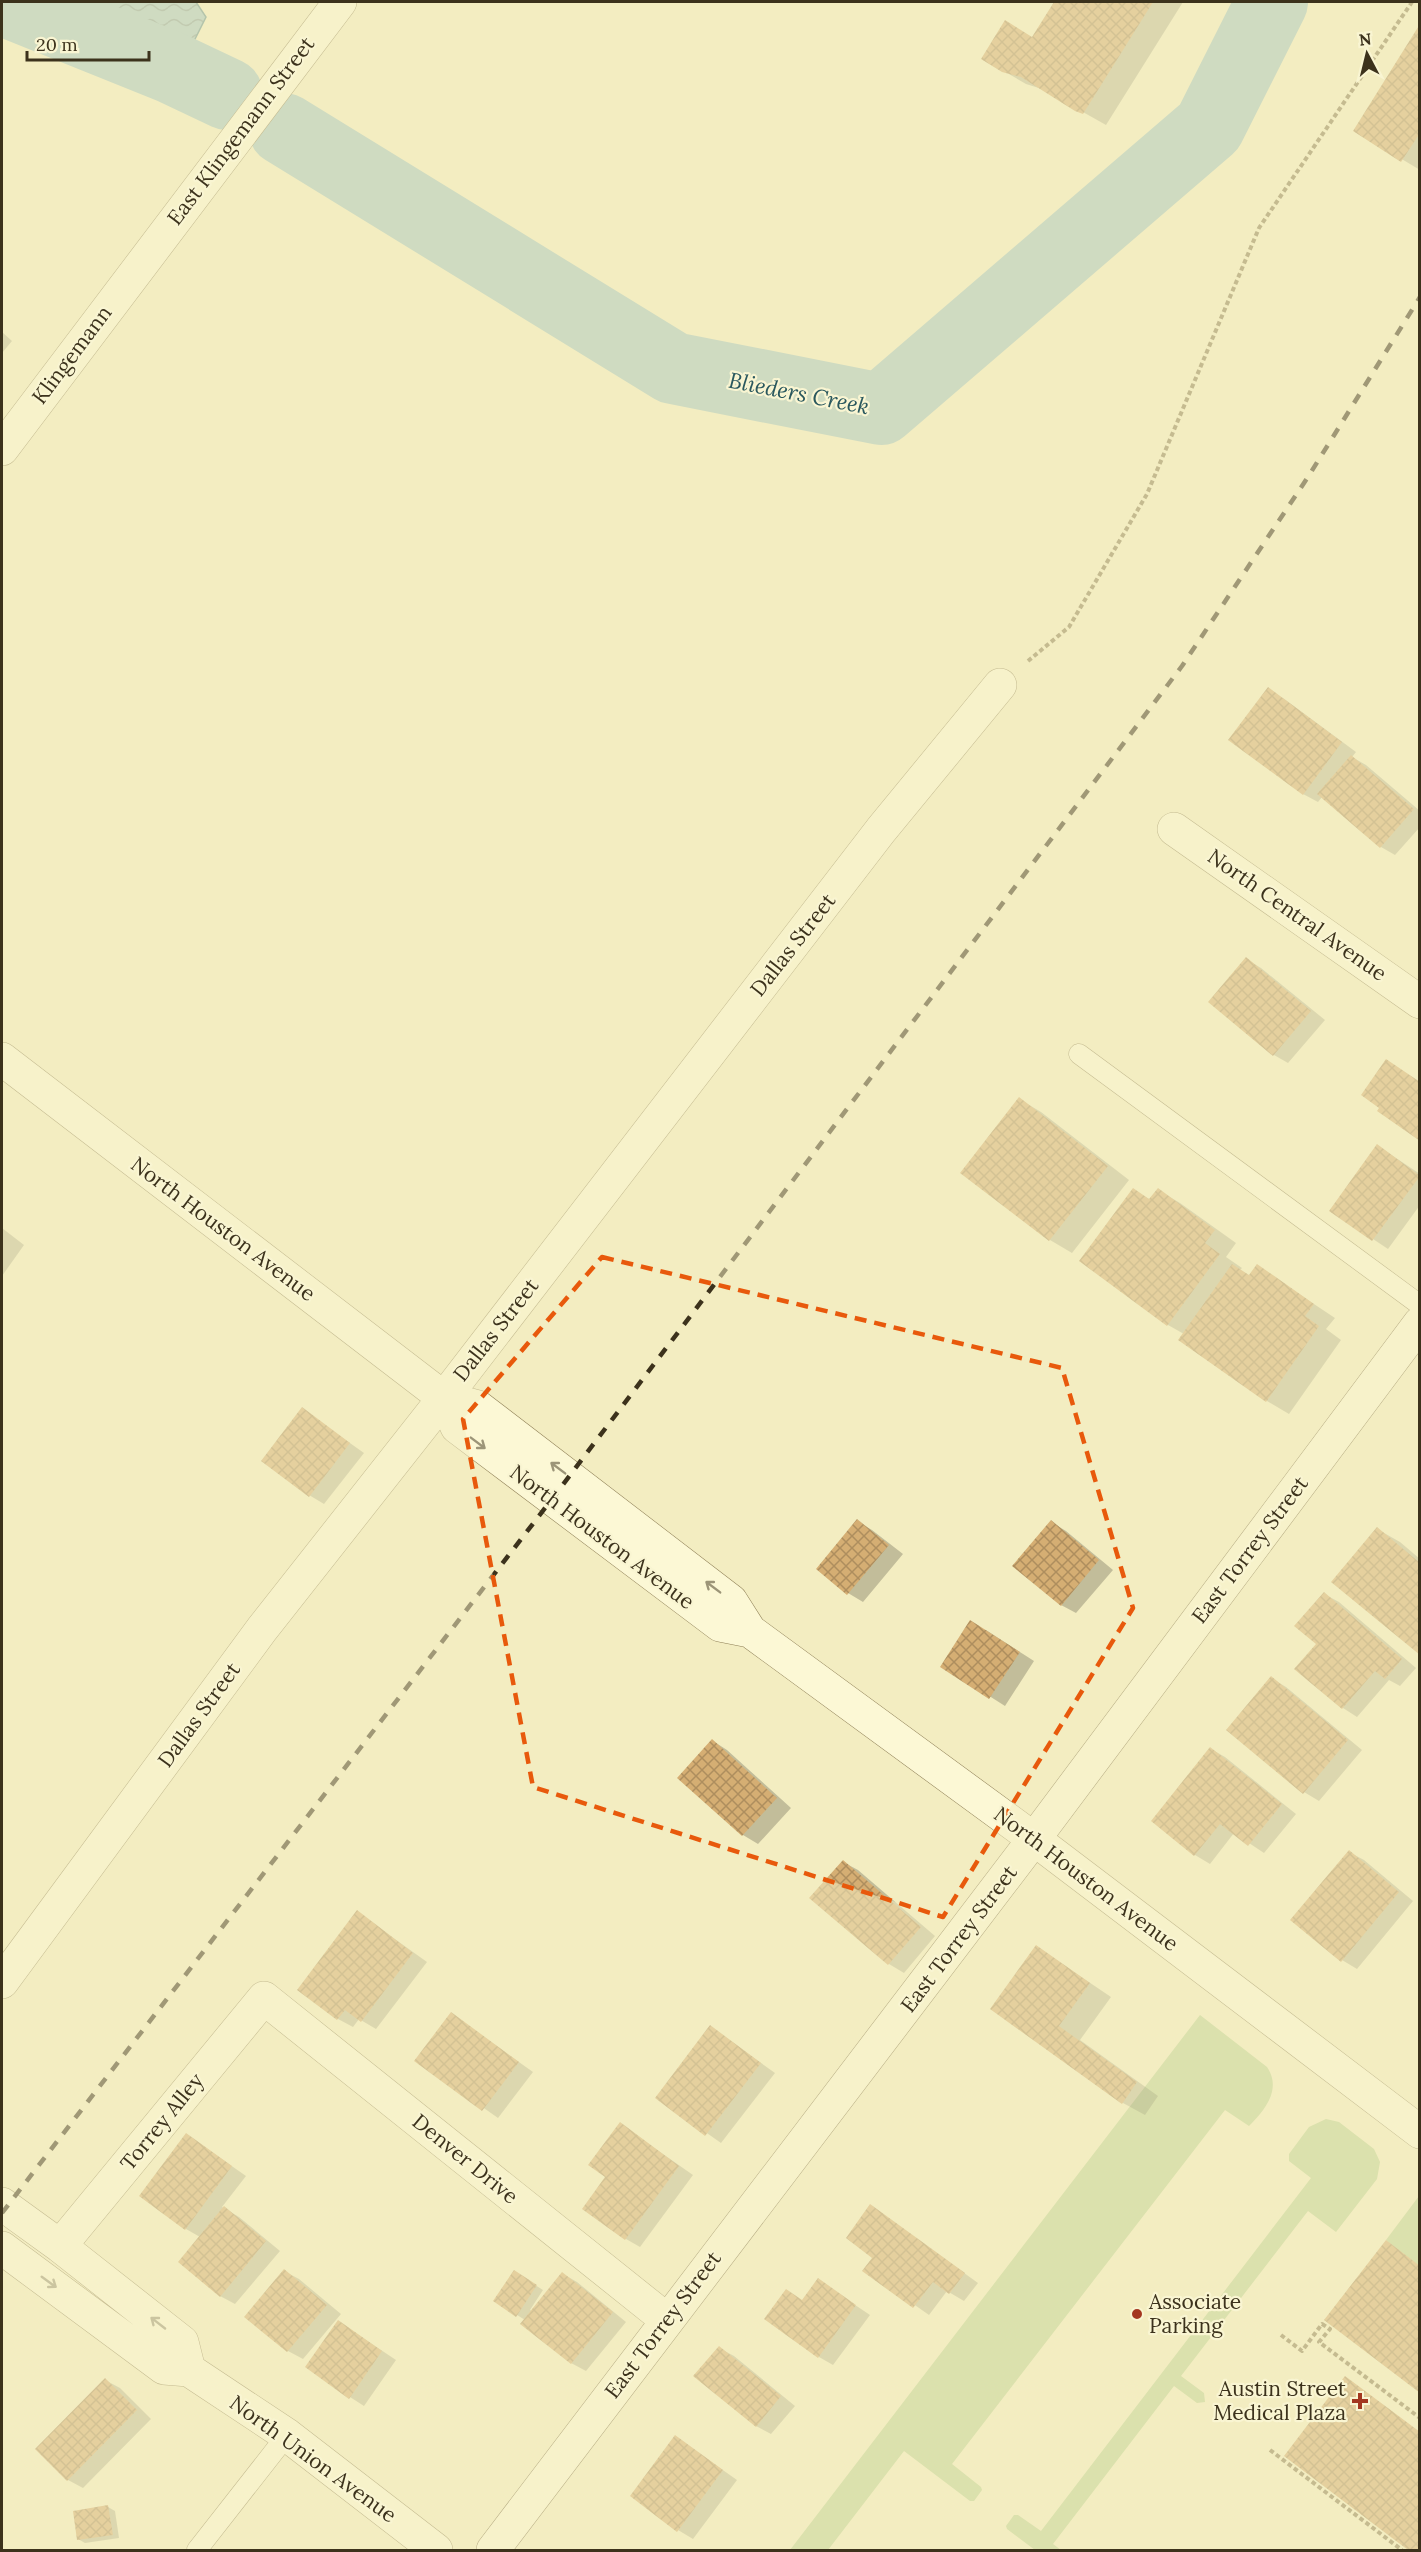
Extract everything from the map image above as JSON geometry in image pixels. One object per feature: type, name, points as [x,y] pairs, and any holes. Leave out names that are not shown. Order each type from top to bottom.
[{"type":"street","name":"East Klingemann Street","points":[[143,261],[340,2]]},
{"type":"street","name":"Klingemann","points":[[2,449],[143,261]]},
{"type":"street","name":"Dallas Street","points":[[2,1982],[262,1629],[444,1398],[881,830],[1000,685]]},
{"type":"street","name":"North Central Avenue","points":[[1174,829],[1419,1002]]},
{"type":"street","name":"North Houston Avenue","points":[[2,1059],[444,1398],[457,1427],[552,1499],[720,1625],[750,1631],[1034,1839],[1419,2132]]},
{"type":"street","name":"East Torrey Street","points":[[493,2550],[1034,1839],[1419,1323]]},
{"type":"street","name":"Denver Drive","points":[[264,1998],[667,2320]]},
{"type":"street","name":"Torrey Alley","points":[[60,2246],[264,1998]]},
{"type":"street","points":[[2,2204],[60,2246],[182,2342],[189,2370]]},
{"type":"street","name":"North Union Avenue","points":[[2,2248],[164,2368],[189,2370],[286,2434],[436,2550]]},
{"type":"lane","points":[[1079,1054],[1419,1305]]},
{"type":"lane","points":[[197,2550],[286,2434]]},
{"type":"path","points":[[1000,685],[1069,627],[1147,494],[1259,228],[1412,2]]},
{"type":"path","points":[[1281,2335],[1302,2351],[1322,2324],[1330,2329],[1319,2342],[1419,2418]]},
{"type":"path","points":[[1270,2450],[1402,2550]]},
{"type":"highlighted area","points":[[602,1257],[1062,1368],[1133,1608],[943,1917],[533,1787],[463,1419]]},
{"type":"green space","points":[[1200,2015],[1267,2067],[1273,2083],[1270,2099],[1249,2126],[1225,2110],[952,2464],[981,2487],[982,2490],[974,2501],[970,2501],[904,2451],[828,2550],[790,2550]]},
{"type":"green space","points":[[1326,2119],[1339,2122],[1374,2149],[1380,2162],[1377,2179],[1336,2232],[1308,2211],[1181,2376],[1204,2393],[1205,2402],[1197,2403],[1174,2386],[1053,2544],[1061,2550],[1035,2550],[1006,2526],[1014,2515],[1018,2515],[1041,2531],[1311,2178],[1289,2161],[1289,2154],[1309,2127]]},
{"type":"green space","points":[[1419,2196],[1419,2266],[1386,2240]]},
{"type":"water","points":[[2,2],[196,2],[206,17],[191,47],[150,87],[33,29],[2,18]]},
{"type":"building","points":[[1054,2],[1153,2],[1083,114],[1021,77],[1002,72],[981,59],[1005,20],[1032,37]]},
{"type":"building","points":[[1420,24],[1420,133],[1401,162],[1353,131]]},
{"type":"building","points":[[1268,687],[1342,742],[1303,795],[1228,740]]},
{"type":"building","points":[[1351,755],[1414,809],[1380,848],[1317,794]]},
{"type":"building","points":[[1246,957],[1311,1011],[1273,1056],[1208,1002]]},
{"type":"building","points":[[1386,1059],[1420,1082],[1420,1141],[1377,1111],[1379,1108],[1361,1095]]},
{"type":"building","points":[[1019,1097],[1108,1166],[1049,1241],[960,1173]]},
{"type":"building","points":[[1377,1144],[1420,1176],[1372,1241],[1329,1211]]},
{"type":"building","points":[[1133,1188],[1149,1199],[1158,1188],[1215,1230],[1205,1243],[1220,1254],[1167,1326],[1079,1261]]},
{"type":"building","points":[[1232,1264],[1249,1275],[1257,1264],[1314,1304],[1305,1316],[1319,1326],[1266,1402],[1178,1340]]},
{"type":"building","points":[[302,1407],[350,1443],[309,1497],[261,1461]]},
{"type":"building","points":[[857,1519],[889,1545],[847,1595],[816,1569]]},
{"type":"building","points":[[1051,1520],[1099,1560],[1061,1606],[1012,1566]]},
{"type":"building","points":[[1377,1527],[1420,1563],[1420,1655],[1331,1582]]},
{"type":"building","points":[[1324,1592],[1402,1659],[1385,1679],[1375,1671],[1342,1709],[1294,1669],[1316,1644],[1294,1626]]},
{"type":"building","points":[[970,1620],[1020,1652],[989,1699],[940,1667]]},
{"type":"building","points":[[1271,1676],[1348,1740],[1303,1794],[1226,1730]]},
{"type":"building","points":[[712,1739],[777,1798],[742,1836],[677,1778]]},
{"type":"building","points":[[1210,1747],[1282,1804],[1248,1846],[1220,1824],[1194,1856],[1151,1821]]},
{"type":"building","points":[[1349,1850],[1399,1892],[1341,1962],[1290,1920]]},
{"type":"building","points":[[843,1860],[921,1927],[888,1965],[809,1898]]},
{"type":"building","points":[[357,1910],[413,1953],[361,2022],[345,2010],[337,2020],[297,1990]]},
{"type":"building","points":[[1036,1945],[1090,1983],[1059,2026],[1137,2082],[1122,2104],[990,2009]]},
{"type":"building","points":[[451,2012],[519,2062],[482,2111],[414,2061]]},
{"type":"building","points":[[710,2025],[761,2063],[705,2136],[655,2098]]},
{"type":"building","points":[[620,2122],[679,2166],[625,2240],[582,2209],[605,2177],[588,2165]]},
{"type":"building","points":[[186,2133],[232,2166],[185,2230],[139,2196]]},
{"type":"building","points":[[870,2204],[965,2273],[949,2294],[933,2282],[913,2308],[862,2271],[872,2258],[846,2238]]},
{"type":"building","points":[[224,2206],[266,2241],[220,2297],[178,2262]]},
{"type":"building","points":[[1386,2240],[1420,2266],[1420,2393],[1324,2320]]},
{"type":"building","points":[[284,2269],[327,2305],[287,2352],[244,2317]]},
{"type":"building","points":[[514,2270],[537,2285],[516,2317],[493,2301]]},
{"type":"building","points":[[562,2272],[613,2312],[571,2364],[520,2324]]},
{"type":"building","points":[[818,2278],[856,2305],[818,2358],[764,2319],[786,2289],[802,2300]]},
{"type":"building","points":[[338,2320],[382,2351],[349,2399],[305,2367]]},
{"type":"building","points":[[719,2346],[781,2396],[756,2427],[693,2376]]},
{"type":"building","points":[[1345,2376],[1420,2432],[1420,2550],[1408,2550],[1284,2456]]},
{"type":"building","points":[[105,2378],[137,2410],[67,2481],[35,2449]]},
{"type":"building","points":[[675,2435],[723,2470],[677,2532],[630,2496]]},
{"type":"building","points":[[108,2505],[113,2535],[77,2540],[73,2511]]},
{"type":"waterway","name":"Blieders Creek","points":[[8,2],[170,67],[227,94]]},
{"type":"waterway","name":"Blieders Creek","points":[[284,129],[673,368],[881,409],[1209,127],[1272,2]]},
{"type":"railway","points":[[2,2213],[552,1499],[1182,666],[1308,477],[1420,297]]},
{"type":"place","name":"Associate Parking","points":[[1137,2314]]},
{"type":"place","name":"Austin Street Medical Plaza","points":[[1360,2401]]}]
